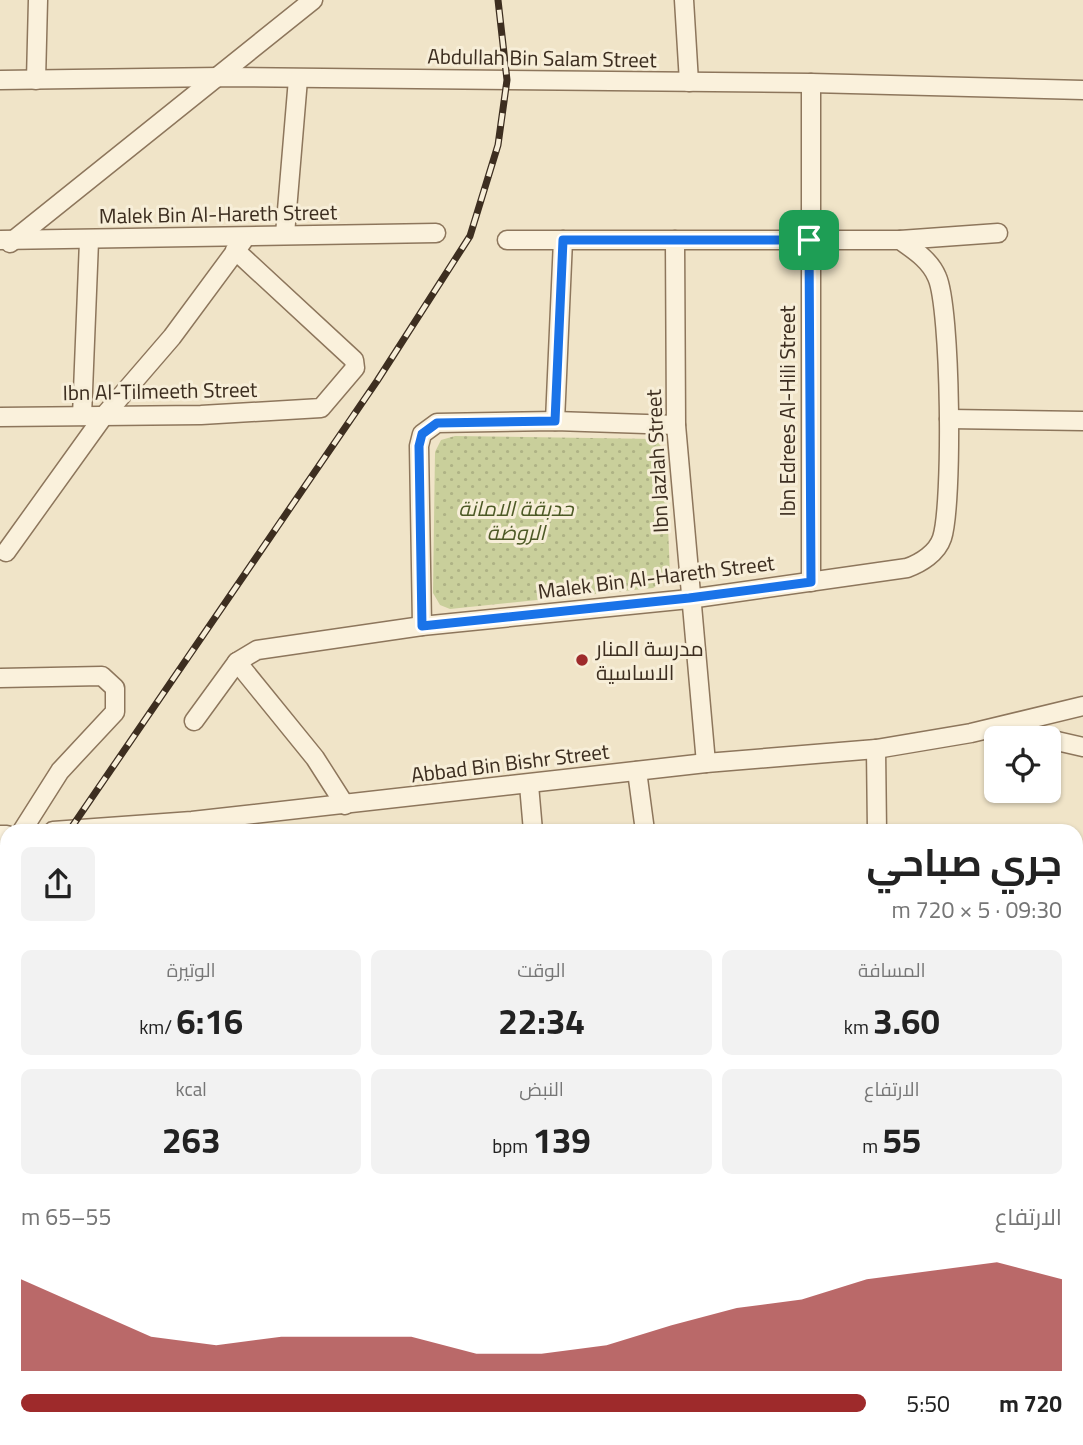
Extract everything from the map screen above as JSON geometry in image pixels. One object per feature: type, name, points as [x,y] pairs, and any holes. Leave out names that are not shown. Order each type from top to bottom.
[{"type":"street","points":[[36,80],[38,0]]},
{"type":"street","points":[[5,243],[220,77],[313,0]]},
{"type":"street","points":[[684,0],[689,82]]},
{"type":"street","name":"Abdullah Bin Salam Street","points":[[0,80],[220,77],[811,83],[1083,90]]},
{"type":"street","points":[[285,234],[298,79]]},
{"type":"street","name":"Ibn Edrees Al-Hili Street","points":[[811,83],[811,582]]},
{"type":"street","name":"Malek Bin Al-Hareth Street","points":[[5,243],[285,234],[436,233]]},
{"type":"street","points":[[507,240],[900,240],[998,233]]},
{"type":"street","points":[[6,552],[103,417],[172,337],[247,235]]},
{"type":"street","points":[[82,416],[89,240]]},
{"type":"street","points":[[555,421],[563,240]]},
{"type":"street","name":"Ibn Jazlah Street","points":[[676,240],[676,425],[689,598],[706,763]]},
{"type":"street","name":"Malek Bin Al-Hareth Street","points":[[194,721],[237,662],[247,654],[267,648],[422,626],[689,598],[907,568],[919,564],[942,539],[944,522],[949,419],[944,307],[937,277],[923,256],[900,240]]},
{"type":"street","name":"Ibn Al-Tilmeeth Street","points":[[0,417],[103,417],[321,408],[355,368],[354,360],[235,250]]},
{"type":"street","points":[[949,419],[1083,421]]},
{"type":"street","points":[[422,626],[419,446],[422,434],[437,423],[555,421],[676,425]]},
{"type":"street","points":[[237,662],[315,758],[345,805]]},
{"type":"street","points":[[0,678],[102,676],[115,688],[117,695],[115,712],[60,771],[26,824]]},
{"type":"street","name":"Abbad Bin Bishr Street","points":[[162,824],[529,785],[706,763],[876,749],[971,733],[1083,706]]},
{"type":"street","name":"Abbad Bin Bishr Street","points":[[971,733],[984,734]]},
{"type":"street","name":"Abbad Bin Bishr Street","points":[[1061,741],[1083,747]]},
{"type":"street","points":[[876,749],[877,824]]},
{"type":"street","points":[[638,771],[644,824]]},
{"type":"street","points":[[529,785],[532,824]]},
{"type":"green space","name":"حدبقة الامانة الروضة","points":[[455,436],[655,439],[665,451],[670,576],[653,588],[450,609],[440,605],[433,593],[435,452],[441,440]]},
{"type":"railway","points":[[74,824],[377,381],[470,236],[498,145],[507,80],[498,0]]},
{"type":"place","name":"مدرسة المنار الاساسية","points":[[582,660]]},
{"type":"route","points":[[563,240],[809,240],[811,582],[689,598],[422,626],[419,541],[419,446],[422,434],[437,423],[555,421],[563,240]]}]
